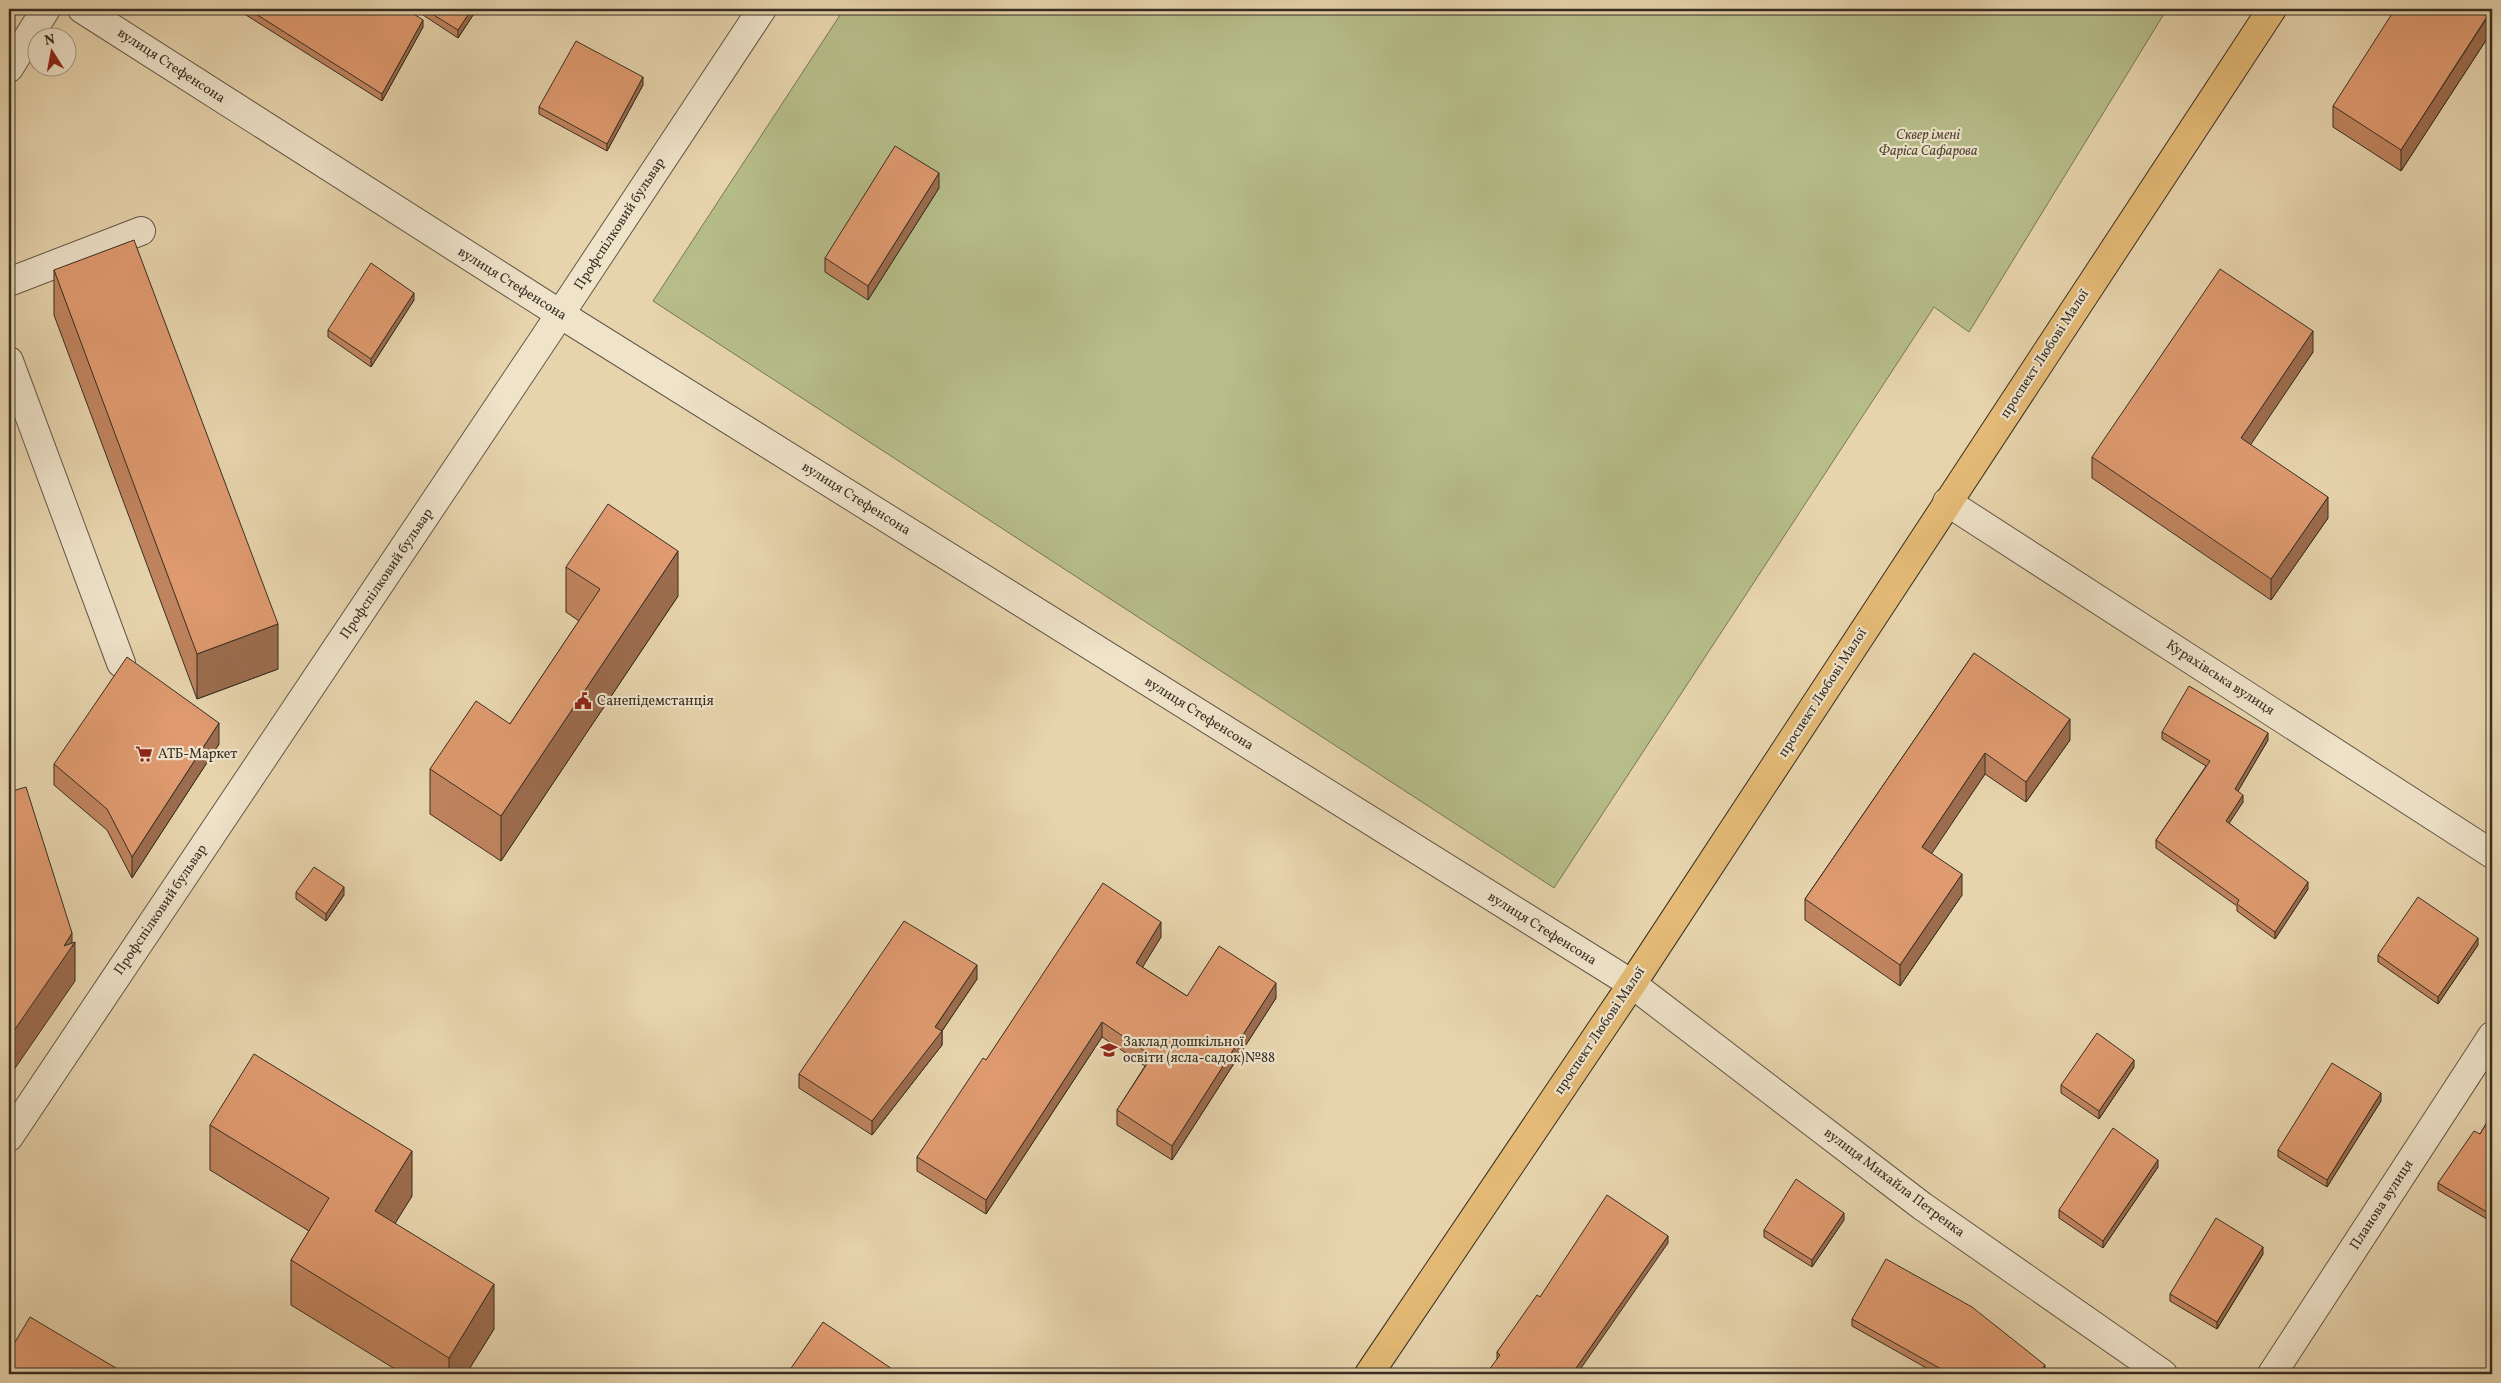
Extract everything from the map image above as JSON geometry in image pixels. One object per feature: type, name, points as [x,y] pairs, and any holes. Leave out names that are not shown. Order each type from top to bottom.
[{"type":"main road","name":"проспект Любові Малої","points":[[1369,1374],[1632,984],[2272,9]]},
{"type":"street","points":[[9,68],[46,9]]},
{"type":"street","name":"вулиця Стефенсона","points":[[82,9],[560,314],[1632,984]]},
{"type":"street","name":"Профспілковий бульвар","points":[[9,1137],[762,9]]},
{"type":"street","points":[[9,282],[142,230]]},
{"type":"street","points":[[9,361],[121,663]]},
{"type":"street","name":"Курахівська вулиця","points":[[1947,502],[2492,854]]},
{"type":"street","name":"вулиця Михайла Петренка","points":[[1632,984],[1922,1206],[2162,1374]]},
{"type":"street","name":"Планова вулиця","points":[[2272,1374],[2492,1036]]},
{"type":"green space","name":"Сквер імені Фаріса Сафарова","points":[[844,9],[2167,9],[1969,332],[1934,307],[1554,888],[653,301]]},
{"type":"building","points":[[248,9],[406,9],[423,20],[382,94]]},
{"type":"building","points":[[424,9],[472,9],[458,30]]},
{"type":"building","points":[[2395,9],[2492,9],[2401,150],[2333,106]]},
{"type":"building","points":[[576,41],[643,77],[607,144],[539,107]]},
{"type":"building","points":[[895,146],[939,173],[868,286],[825,258]]},
{"type":"building","points":[[134,240],[278,624],[197,654],[54,270]]},
{"type":"building","points":[[371,263],[414,293],[371,359],[328,330]]},
{"type":"building","points":[[2220,269],[2313,331],[2241,438],[2328,497],[2271,579],[2092,457]]},
{"type":"building","points":[[608,504],[678,551],[501,816],[430,769],[476,701],[510,724],[600,589],[566,567]]},
{"type":"building","points":[[1974,653],[2070,719],[2026,782],[1985,753],[1922,847],[1962,874],[1900,965],[1805,899]]},
{"type":"building","name":"АТБ-Маркет","points":[[127,657],[219,723],[132,857],[107,809],[54,764]]},
{"type":"building","points":[[2189,686],[2268,733],[2235,789],[2243,795],[2226,821],[2308,882],[2275,932],[2237,904],[2239,900],[2156,840],[2210,761],[2162,732]]},
{"type":"building","points":[[26,787],[72,933],[64,946],[75,942],[9,1038],[9,792]]},
{"type":"building","points":[[314,867],[344,887],[326,914],[296,892]]},
{"type":"building","points":[[1103,883],[1161,922],[1136,963],[1187,996],[1219,946],[1276,983],[1172,1146],[1117,1110],[1152,1056],[1102,1022],[986,1200],[917,1157],[983,1058],[986,1060]]},
{"type":"building","points":[[2418,897],[2478,938],[2438,997],[2378,955]]},
{"type":"building","points":[[904,921],[977,965],[935,1027],[942,1031],[872,1121],[799,1074]]},
{"type":"building","points":[[2097,1033],[2134,1060],[2099,1111],[2061,1085]]},
{"type":"building","points":[[254,1054],[412,1151],[375,1211],[494,1284],[449,1358],[291,1260],[329,1198],[210,1125]]},
{"type":"building","points":[[2332,1063],[2381,1093],[2327,1180],[2278,1150]]},
{"type":"building","points":[[2492,1114],[2492,1215],[2438,1183],[2474,1131],[2480,1134]]},
{"type":"building","points":[[2113,1128],[2158,1160],[2103,1241],[2059,1210]]},
{"type":"building","points":[[1796,1179],[1844,1213],[1812,1260],[1764,1230]]},
{"type":"building","points":[[1607,1195],[1668,1236],[1572,1374],[1486,1374],[1500,1355],[1497,1352],[1537,1295],[1540,1297]]},
{"type":"building","points":[[2216,1218],[2263,1247],[2217,1322],[2170,1294]]},
{"type":"building","points":[[1886,1259],[1972,1307],[2045,1365],[2038,1374],[1950,1374],[1852,1319]]},
{"type":"building","points":[[30,1317],[126,1374],[9,1374],[9,1352]]},
{"type":"building","points":[[823,1322],[895,1371],[892,1374],[787,1374]]},
{"type":"place","name":"Санепідемстанція","points":[[583,701]]},
{"type":"place","name":"АТБ-Маркет","points":[[144,754]]},
{"type":"place","name":"Заклад дошкільної освіти (ясла-садок)№88","points":[[1109,1050]]}]
